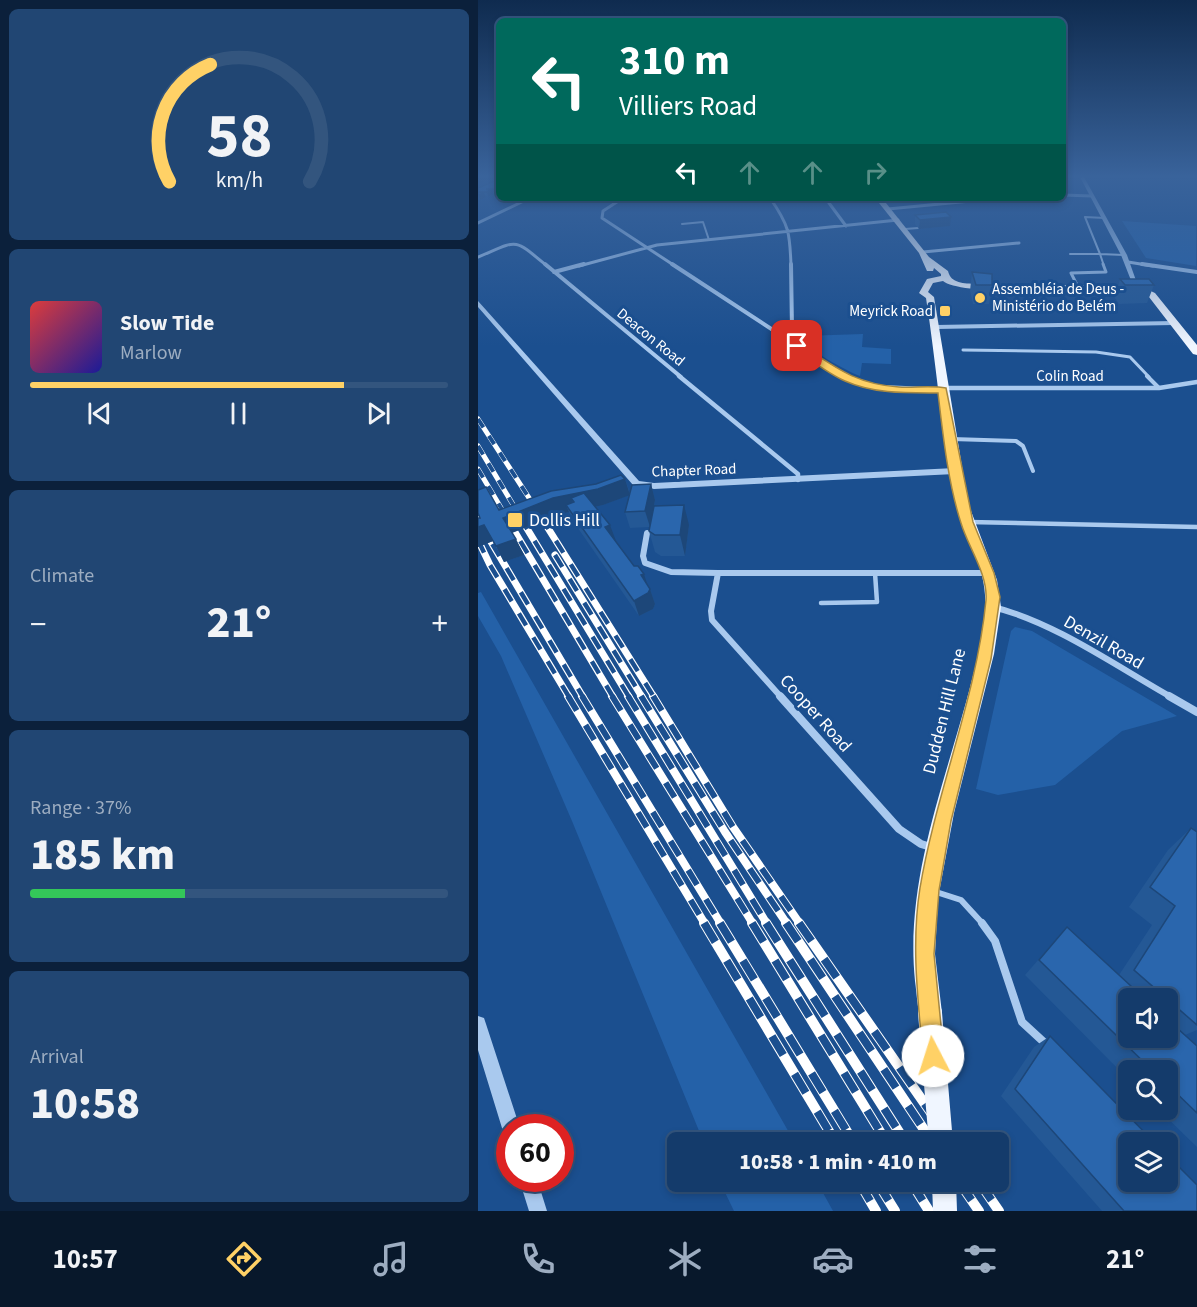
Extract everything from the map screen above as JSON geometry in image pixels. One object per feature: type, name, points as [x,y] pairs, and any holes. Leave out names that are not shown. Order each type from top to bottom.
[{"type":"main road","points":[[909,234],[926,256],[930,270],[953,284],[1080,290],[1137,288],[1153,295],[1196,352]]},
{"type":"main road","name":"Dudden Hill Lane","points":[[940,1132],[924,954],[930,890],[943,821],[984,659],[993,607],[987,573],[967,522],[949,439],[936,327],[930,297],[945,278]]},
{"type":"main road","points":[[944,1192],[945,1211]]},
{"type":"street","name":"Colin Road","points":[[626,234],[846,378],[862,384],[897,389],[1159,388],[1196,382]]},
{"type":"street","points":[[554,272],[646,247],[767,234]]},
{"type":"street","points":[[782,337],[792,330],[793,298],[789,234]]},
{"type":"street","points":[[1113,234],[1128,262],[1137,288]]},
{"type":"street","name":"Deacon Road","points":[[478,257],[508,244],[519,243],[798,474],[798,480]]},
{"type":"street","points":[[926,256],[1019,243]]},
{"type":"street","points":[[1128,262],[1196,272]]},
{"type":"street","name":"Chapter Road","points":[[478,303],[636,483],[654,486],[955,471]]},
{"type":"street","points":[[936,327],[1174,323]]},
{"type":"street","points":[[647,533],[643,556],[645,563],[653,568],[681,573],[987,573]]},
{"type":"street","name":"Cooper Road","points":[[718,573],[711,611],[712,620],[899,828],[921,844],[938,849]]},
{"type":"street","name":"Denzil Road","points":[[993,607],[1014,612],[1041,623],[1196,712]]},
{"type":"street","points":[[478,1024],[507,1114]]},
{"type":"street","points":[[532,1192],[538,1211]]},
{"type":"lane","points":[[707,234],[709,240]]},
{"type":"lane","points":[[1080,290],[1071,273],[1106,272],[1092,234]]},
{"type":"lane","points":[[1070,254],[1124,255]]},
{"type":"lane","points":[[964,350],[1096,352],[1130,357],[1159,388]]},
{"type":"lane","points":[[949,439],[1016,441],[1022,446],[1033,471]]},
{"type":"lane","points":[[967,522],[1196,527]]},
{"type":"lane","points":[[821,603],[877,602],[875,573]]},
{"type":"lane","points":[[930,890],[961,900],[976,915],[1000,952],[1022,1022],[1057,1054]]},
{"type":"shaded area","points":[[1130,234],[1196,234],[1196,266],[1146,258]]},
{"type":"shaded area","points":[[863,334],[862,347],[891,349],[891,364],[862,363],[860,376],[819,353],[805,342],[802,336]]},
{"type":"shaded area","points":[[481,592],[789,1132],[699,1132],[572,821],[501,656],[478,616],[478,593]]},
{"type":"shaded area","points":[[1015,627],[1032,631],[1177,716],[1122,731],[1055,785],[998,795],[976,789],[1011,631]]},
{"type":"shaded area","points":[[725,1192],[823,1192],[833,1211],[734,1211]]},
{"type":"building","points":[[972,272],[992,274],[992,285],[976,285]]},
{"type":"building","points":[[1120,279],[1149,279],[1154,285],[1125,285]]},
{"type":"building","points":[[621,475],[625,479],[598,489],[553,498],[503,518],[516,539],[496,546],[484,525],[478,527],[478,518],[480,518],[478,490],[486,487],[499,510],[551,491],[596,484]]},
{"type":"building","points":[[651,484],[645,511],[625,512],[632,485]]},
{"type":"building","points":[[584,493],[610,525],[605,527],[634,566],[638,566],[644,574],[641,575],[650,589],[648,593],[634,601],[566,505],[574,502],[571,498]]},
{"type":"building","points":[[684,505],[680,535],[655,535],[649,531],[654,506]]},
{"type":"building","points":[[1191,828],[1197,832],[1197,1025],[1178,1008],[1178,988],[1155,988],[1134,970],[1175,906],[1150,887]]},
{"type":"building","points":[[1067,927],[1133,988],[1118,988],[1118,1037],[1039,960]]},
{"type":"building","points":[[1178,1029],[1197,1046],[1197,1113],[1178,1095],[1178,1060],[1142,1060],[1129,1048],[1178,1048]]},
{"type":"building","points":[[1050,1036],[1118,1105],[1118,1120],[1132,1120],[1144,1132],[1118,1132],[1118,1192],[1178,1192],[1178,1166],[1197,1185],[1197,1211],[1124,1211],[1015,1089]]},
{"type":"railway","points":[[478,419],[542,518]]},
{"type":"railway","points":[[478,446],[521,518]]},
{"type":"railway","points":[[478,469],[507,518]]},
{"type":"railway","points":[[506,517],[613,697]]},
{"type":"railway","points":[[520,517],[629,697]]},
{"type":"railway","points":[[541,517],[654,697]]},
{"type":"railway","points":[[478,520],[583,697]]},
{"type":"railway","points":[[478,540],[490,565],[569,697]]},
{"type":"railway","points":[[555,555],[642,697]]},
{"type":"railway","points":[[568,696],[705,924]]},
{"type":"railway","points":[[582,696],[721,924]]},
{"type":"railway","points":[[612,696],[753,924]]},
{"type":"railway","points":[[628,696],[767,924]]},
{"type":"railway","points":[[641,696],[725,832],[787,924]]},
{"type":"railway","points":[[653,696],[733,827],[800,924]]},
{"type":"railway","points":[[704,923],[829,1132]]},
{"type":"railway","points":[[720,923],[847,1132]]},
{"type":"railway","points":[[752,923],[880,1132]]},
{"type":"railway","points":[[766,923],[899,1132]]},
{"type":"railway","points":[[786,923],[926,1132]]},
{"type":"railway","points":[[799,923],[944,1132]]},
{"type":"railway","points":[[865,1192],[876,1211]]},
{"type":"railway","points":[[883,1192],[895,1211]]},
{"type":"railway","points":[[917,1192],[929,1211]]},
{"type":"railway","points":[[937,1192],[949,1211]]},
{"type":"railway","points":[[966,1192],[979,1211]]},
{"type":"railway","points":[[986,1192],[999,1211]]},
{"type":"place","name":"Assembléia de Deus - Ministério do Belém","points":[[980,298]]},
{"type":"place","name":"Meyrick Road","points":[[945,311]]},
{"type":"place","name":"Dollis Hill","points":[[515,520]]},
{"type":"route","points":[[797,346],[846,378],[862,384],[897,389],[943,390],[949,439],[962,503],[987,573],[993,597],[991,624],[984,659],[943,821],[930,890],[924,954],[933,1056]]}]
